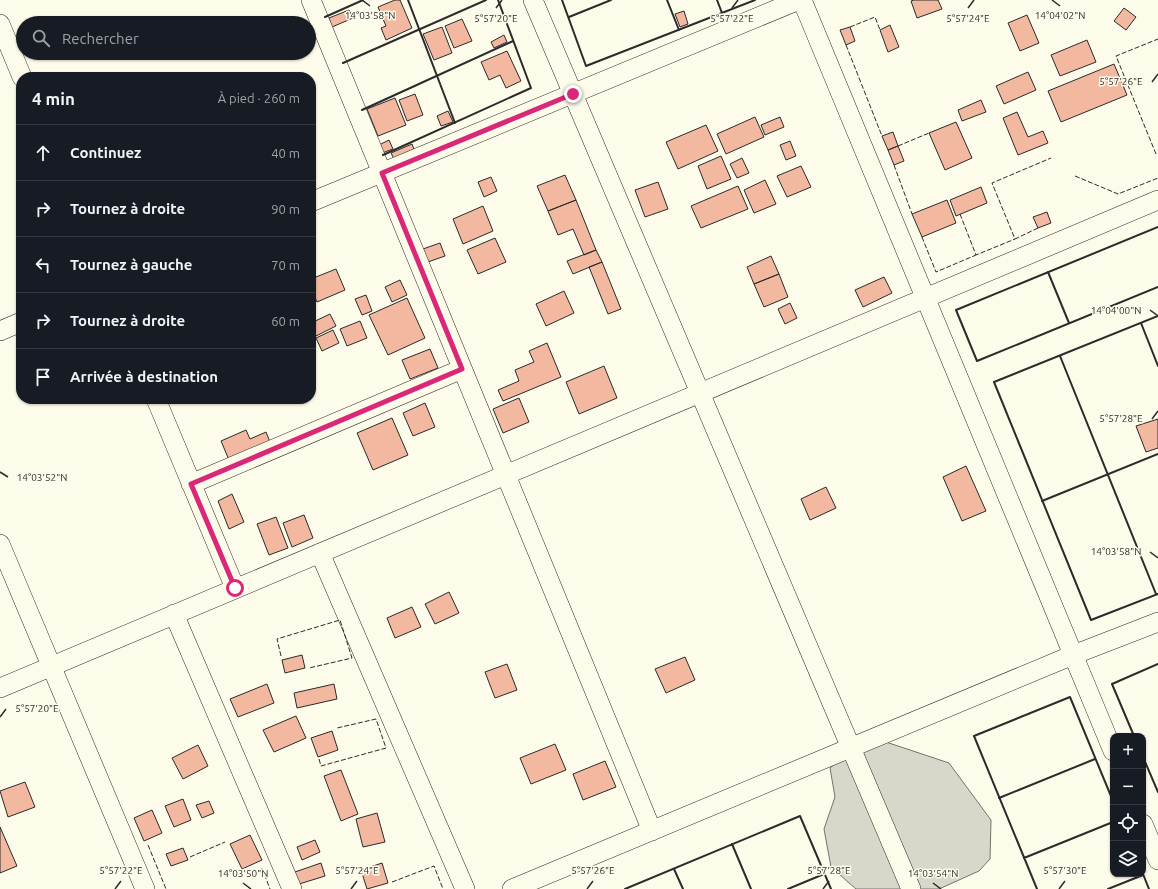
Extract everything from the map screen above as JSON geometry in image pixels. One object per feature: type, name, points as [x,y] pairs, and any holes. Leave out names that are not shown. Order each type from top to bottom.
[{"type":"street","points":[[311,0],[652,831]]},
{"type":"street","points":[[533,0],[911,889]]},
{"type":"street","points":[[316,200],[801,0],[1110,744]]},
{"type":"street","points":[[0,24],[20,72]]},
{"type":"street","points":[[0,688],[1158,200]]},
{"type":"street","points":[[0,331],[16,324]]},
{"type":"street","points":[[191,484],[462,369]]},
{"type":"street","points":[[158,404],[235,588]]},
{"type":"street","points":[[0,544],[145,889]]},
{"type":"street","points":[[320,553],[465,889]]},
{"type":"street","points":[[174,614],[292,889]]},
{"type":"street","points":[[512,889],[1073,655],[1158,622]]},
{"type":"street","points":[[1146,831],[1158,860]]},
{"type":"shaded area","points":[[886,742],[949,763],[991,820],[990,859],[979,871],[939,889],[856,889],[831,867],[824,829],[835,797],[830,768],[852,750]]},
{"type":"building","points":[[395,0],[400,0],[412,28],[386,40],[381,28],[386,26],[378,7]]},
{"type":"building","points":[[938,0],[942,9],[917,18],[911,1]]},
{"type":"building","points":[[1124,8],[1136,17],[1126,30],[1114,21]]},
{"type":"building","points":[[349,10],[353,18],[332,27],[329,18]]},
{"type":"building","points":[[684,11],[688,24],[680,27],[675,14]]},
{"type":"building","points":[[1027,15],[1039,43],[1020,51],[1008,23]]},
{"type":"building","points":[[462,19],[472,41],[454,48],[445,26]]},
{"type":"building","points":[[890,25],[899,47],[888,52],[880,30]]},
{"type":"building","points":[[442,27],[452,53],[434,60],[423,34]]},
{"type":"building","points":[[850,27],[855,41],[846,45],[840,30]]},
{"type":"building","points":[[504,35],[507,42],[494,48],[491,42]]},
{"type":"building","points":[[1087,40],[1096,62],[1060,76],[1051,55]]},
{"type":"building","points":[[507,51],[521,81],[506,88],[500,75],[489,80],[481,62]]},
{"type":"building","points":[[1114,64],[1127,95],[1061,122],[1048,91]]},
{"type":"building","points":[[1028,72],[1036,90],[1004,104],[996,86]]},
{"type":"building","points":[[415,94],[423,115],[407,121],[399,100]]},
{"type":"building","points":[[395,98],[406,125],[378,136],[367,109]]},
{"type":"building","points":[[981,100],[986,112],[962,121],[958,110]]},
{"type":"building","points":[[448,111],[453,122],[441,126],[437,116]]},
{"type":"building","points":[[1017,112],[1028,137],[1043,131],[1048,143],[1018,155],[1003,118]]},
{"type":"building","points":[[755,117],[764,137],[726,154],[717,134]]},
{"type":"building","points":[[780,117],[784,127],[765,135],[761,125]]},
{"type":"building","points":[[956,122],[972,158],[945,170],[929,133]]},
{"type":"building","points":[[706,125],[718,151],[678,169],[666,142]]},
{"type":"building","points":[[893,132],[898,146],[888,150],[882,136]]},
{"type":"building","points":[[389,140],[393,149],[382,153],[379,145]]},
{"type":"building","points":[[790,141],[796,156],[786,160],[780,145]]},
{"type":"building","points":[[412,144],[417,157],[397,165],[391,153]]},
{"type":"building","points":[[898,146],[904,161],[894,165],[888,150]]},
{"type":"building","points":[[721,156],[731,179],[707,189],[698,166]]},
{"type":"building","points":[[742,158],[749,173],[737,178],[730,164]]},
{"type":"building","points":[[801,166],[811,187],[787,197],[777,176]]},
{"type":"building","points":[[565,175],[576,200],[548,211],[537,186]]},
{"type":"building","points":[[491,177],[497,191],[484,197],[478,182]]},
{"type":"building","points":[[765,180],[776,204],[754,213],[744,190]]},
{"type":"building","points":[[658,182],[668,209],[645,217],[635,190]]},
{"type":"building","points":[[738,186],[748,209],[701,228],[691,206]]},
{"type":"building","points":[[981,187],[987,203],[956,216],[950,200]]},
{"type":"building","points":[[576,200],[596,250],[584,255],[573,229],[558,235],[548,211]]},
{"type":"building","points":[[947,200],[956,223],[922,237],[912,214]]},
{"type":"building","points":[[483,206],[493,231],[463,244],[453,219]]},
{"type":"building","points":[[1047,212],[1051,223],[1038,228],[1033,217]]},
{"type":"building","points":[[495,238],[506,262],[478,274],[467,250]]},
{"type":"building","points":[[440,243],[445,256],[425,263],[420,250]]},
{"type":"building","points":[[596,250],[602,262],[573,274],[567,261]]},
{"type":"building","points":[[771,256],[779,274],[754,284],[747,267]]},
{"type":"building","points":[[602,262],[621,309],[608,314],[589,267]]},
{"type":"building","points":[[336,269],[345,290],[317,302],[316,277]]},
{"type":"building","points":[[779,274],[788,297],[764,307],[754,284]]},
{"type":"building","points":[[884,277],[892,293],[863,307],[855,290]]},
{"type":"building","points":[[400,280],[407,295],[392,302],[385,287]]},
{"type":"building","points":[[564,291],[574,313],[546,326],[536,304]]},
{"type":"building","points":[[366,295],[372,311],[362,315],[355,299]]},
{"type":"building","points":[[407,298],[425,338],[388,355],[369,315]]},
{"type":"building","points":[[790,303],[797,318],[785,324],[778,309]]},
{"type":"building","points":[[330,314],[336,326],[316,336],[316,321]]},
{"type":"building","points":[[360,321],[367,338],[347,346],[340,329]]},
{"type":"building","points":[[333,330],[339,343],[322,351],[316,338]]},
{"type":"building","points":[[547,343],[561,377],[503,401],[498,390],[519,381],[515,370],[534,362],[529,351]]},
{"type":"building","points":[[430,349],[438,368],[410,379],[402,360]]},
{"type":"building","points":[[604,366],[617,398],[579,414],[566,382]]},
{"type":"building","points":[[519,398],[529,422],[503,433],[493,409]]},
{"type":"building","points":[[425,403],[435,427],[413,436],[403,413]]},
{"type":"building","points":[[392,418],[408,455],[373,470],[357,433]]},
{"type":"building","points":[[1158,419],[1158,448],[1146,452],[1136,426]]},
{"type":"building","points":[[246,430],[250,439],[266,432],[270,442],[229,460],[221,441]]},
{"type":"building","points":[[966,466],[986,511],[962,521],[943,477]]},
{"type":"building","points":[[826,487],[836,508],[810,520],[801,499]]},
{"type":"building","points":[[232,494],[244,522],[229,529],[218,501]]},
{"type":"building","points":[[304,515],[313,538],[292,547],[283,523]]},
{"type":"building","points":[[276,517],[288,548],[269,555],[257,524]]},
{"type":"building","points":[[449,592],[459,613],[435,624],[425,604]]},
{"type":"building","points":[[412,607],[421,627],[395,638],[387,618]]},
{"type":"building","points":[[302,655],[305,668],[285,673],[282,660]]},
{"type":"building","points":[[685,657],[695,680],[666,693],[655,669]]},
{"type":"building","points":[[507,664],[517,690],[495,698],[485,672]]},
{"type":"building","points":[[267,684],[274,703],[238,717],[230,699]]},
{"type":"building","points":[[334,684],[337,699],[297,708],[294,693]]},
{"type":"building","points":[[296,716],[306,738],[274,752],[263,730]]},
{"type":"building","points":[[332,731],[338,750],[318,757],[311,738]]},
{"type":"building","points":[[555,744],[566,770],[531,784],[520,758]]},
{"type":"building","points":[[198,745],[208,766],[183,779],[172,758]]},
{"type":"building","points":[[605,761],[616,787],[583,800],[573,774]]},
{"type":"building","points":[[341,770],[358,814],[341,821],[324,776]]},
{"type":"building","points":[[25,782],[35,807],[8,817],[0,791]]},
{"type":"building","points":[[183,799],[191,820],[174,827],[165,806]]},
{"type":"building","points":[[209,801],[214,813],[202,818],[196,805]]},
{"type":"building","points":[[152,810],[162,833],[144,841],[134,818]]},
{"type":"building","points":[[377,813],[385,842],[363,847],[356,819]]},
{"type":"building","points":[[0,827],[17,866],[0,873]]},
{"type":"building","points":[[250,835],[262,860],[242,869],[230,844]]},
{"type":"building","points":[[315,840],[320,852],[302,860],[297,847]]},
{"type":"building","points":[[183,848],[188,860],[171,866],[166,854]]},
{"type":"building","points":[[321,863],[325,876],[296,885],[292,873]]},
{"type":"building","points":[[382,863],[388,883],[367,889],[361,870]]},
{"type":"fence","points":[[850,27],[875,17],[880,30]]},
{"type":"fence","points":[[1156,154],[1116,56],[1158,39]]},
{"type":"fence","points":[[846,45],[882,136]]},
{"type":"fence","points":[[898,146],[929,133]]},
{"type":"fence","points":[[1038,228],[1015,239],[992,183],[1051,158]]},
{"type":"fence","points":[[894,165],[912,214]]},
{"type":"fence","points":[[1075,176],[1118,194],[1158,178]]},
{"type":"fence","points":[[960,214],[976,255],[1015,239]]},
{"type":"fence","points":[[922,237],[936,272],[976,255]]},
{"type":"fence","points":[[281,656],[277,639],[340,620],[352,658],[309,668]]},
{"type":"fence","points":[[319,759],[321,766],[386,748],[376,719],[337,728]]},
{"type":"fence","points":[[190,857],[225,842]]},
{"type":"fence","points":[[148,845],[166,889]]},
{"type":"fence","points":[[392,882],[434,866],[443,889]]},
{"type":"fence","points":[[262,868],[270,889]]},
{"type":"wall","points":[[325,17],[363,0]]},
{"type":"wall","points":[[408,0],[455,123]]},
{"type":"wall","points":[[343,63],[486,0]]},
{"type":"wall","points":[[383,155],[531,88],[498,0]]},
{"type":"wall","points":[[562,0],[586,66],[755,0]]},
{"type":"wall","points":[[569,17],[611,0]]},
{"type":"wall","points":[[667,0],[679,30]]},
{"type":"wall","points":[[717,0],[722,13]]},
{"type":"wall","points":[[362,110],[513,41]]},
{"type":"wall","points":[[1158,227],[956,310],[977,361],[1158,287]]},
{"type":"wall","points":[[1048,272],[1069,323]]},
{"type":"wall","points":[[1158,316],[994,382],[1091,620],[1158,594]]},
{"type":"wall","points":[[1141,323],[1158,366]]},
{"type":"wall","points":[[1060,356],[1156,594]]},
{"type":"wall","points":[[1042,501],[1158,454]]},
{"type":"wall","points":[[1133,733],[1112,684],[1158,664]]},
{"type":"wall","points":[[1037,889],[974,736],[1070,697],[1110,794]]},
{"type":"wall","points":[[999,798],[1095,759]]},
{"type":"wall","points":[[1146,764],[1158,792]]},
{"type":"wall","points":[[625,889],[800,816],[831,889]]},
{"type":"wall","points":[[1024,858],[1110,823]]},
{"type":"wall","points":[[732,844],[751,889]]},
{"type":"wall","points":[[674,869],[683,889]]},
{"type":"wall","points":[[788,889],[824,874]]},
{"type":"wall","points":[[1108,889],[1138,877]]},
{"type":"wall","points":[[1144,877],[1149,889]]},
{"type":"route","points":[[235,588],[191,484],[462,369],[382,173],[573,94]]}]
